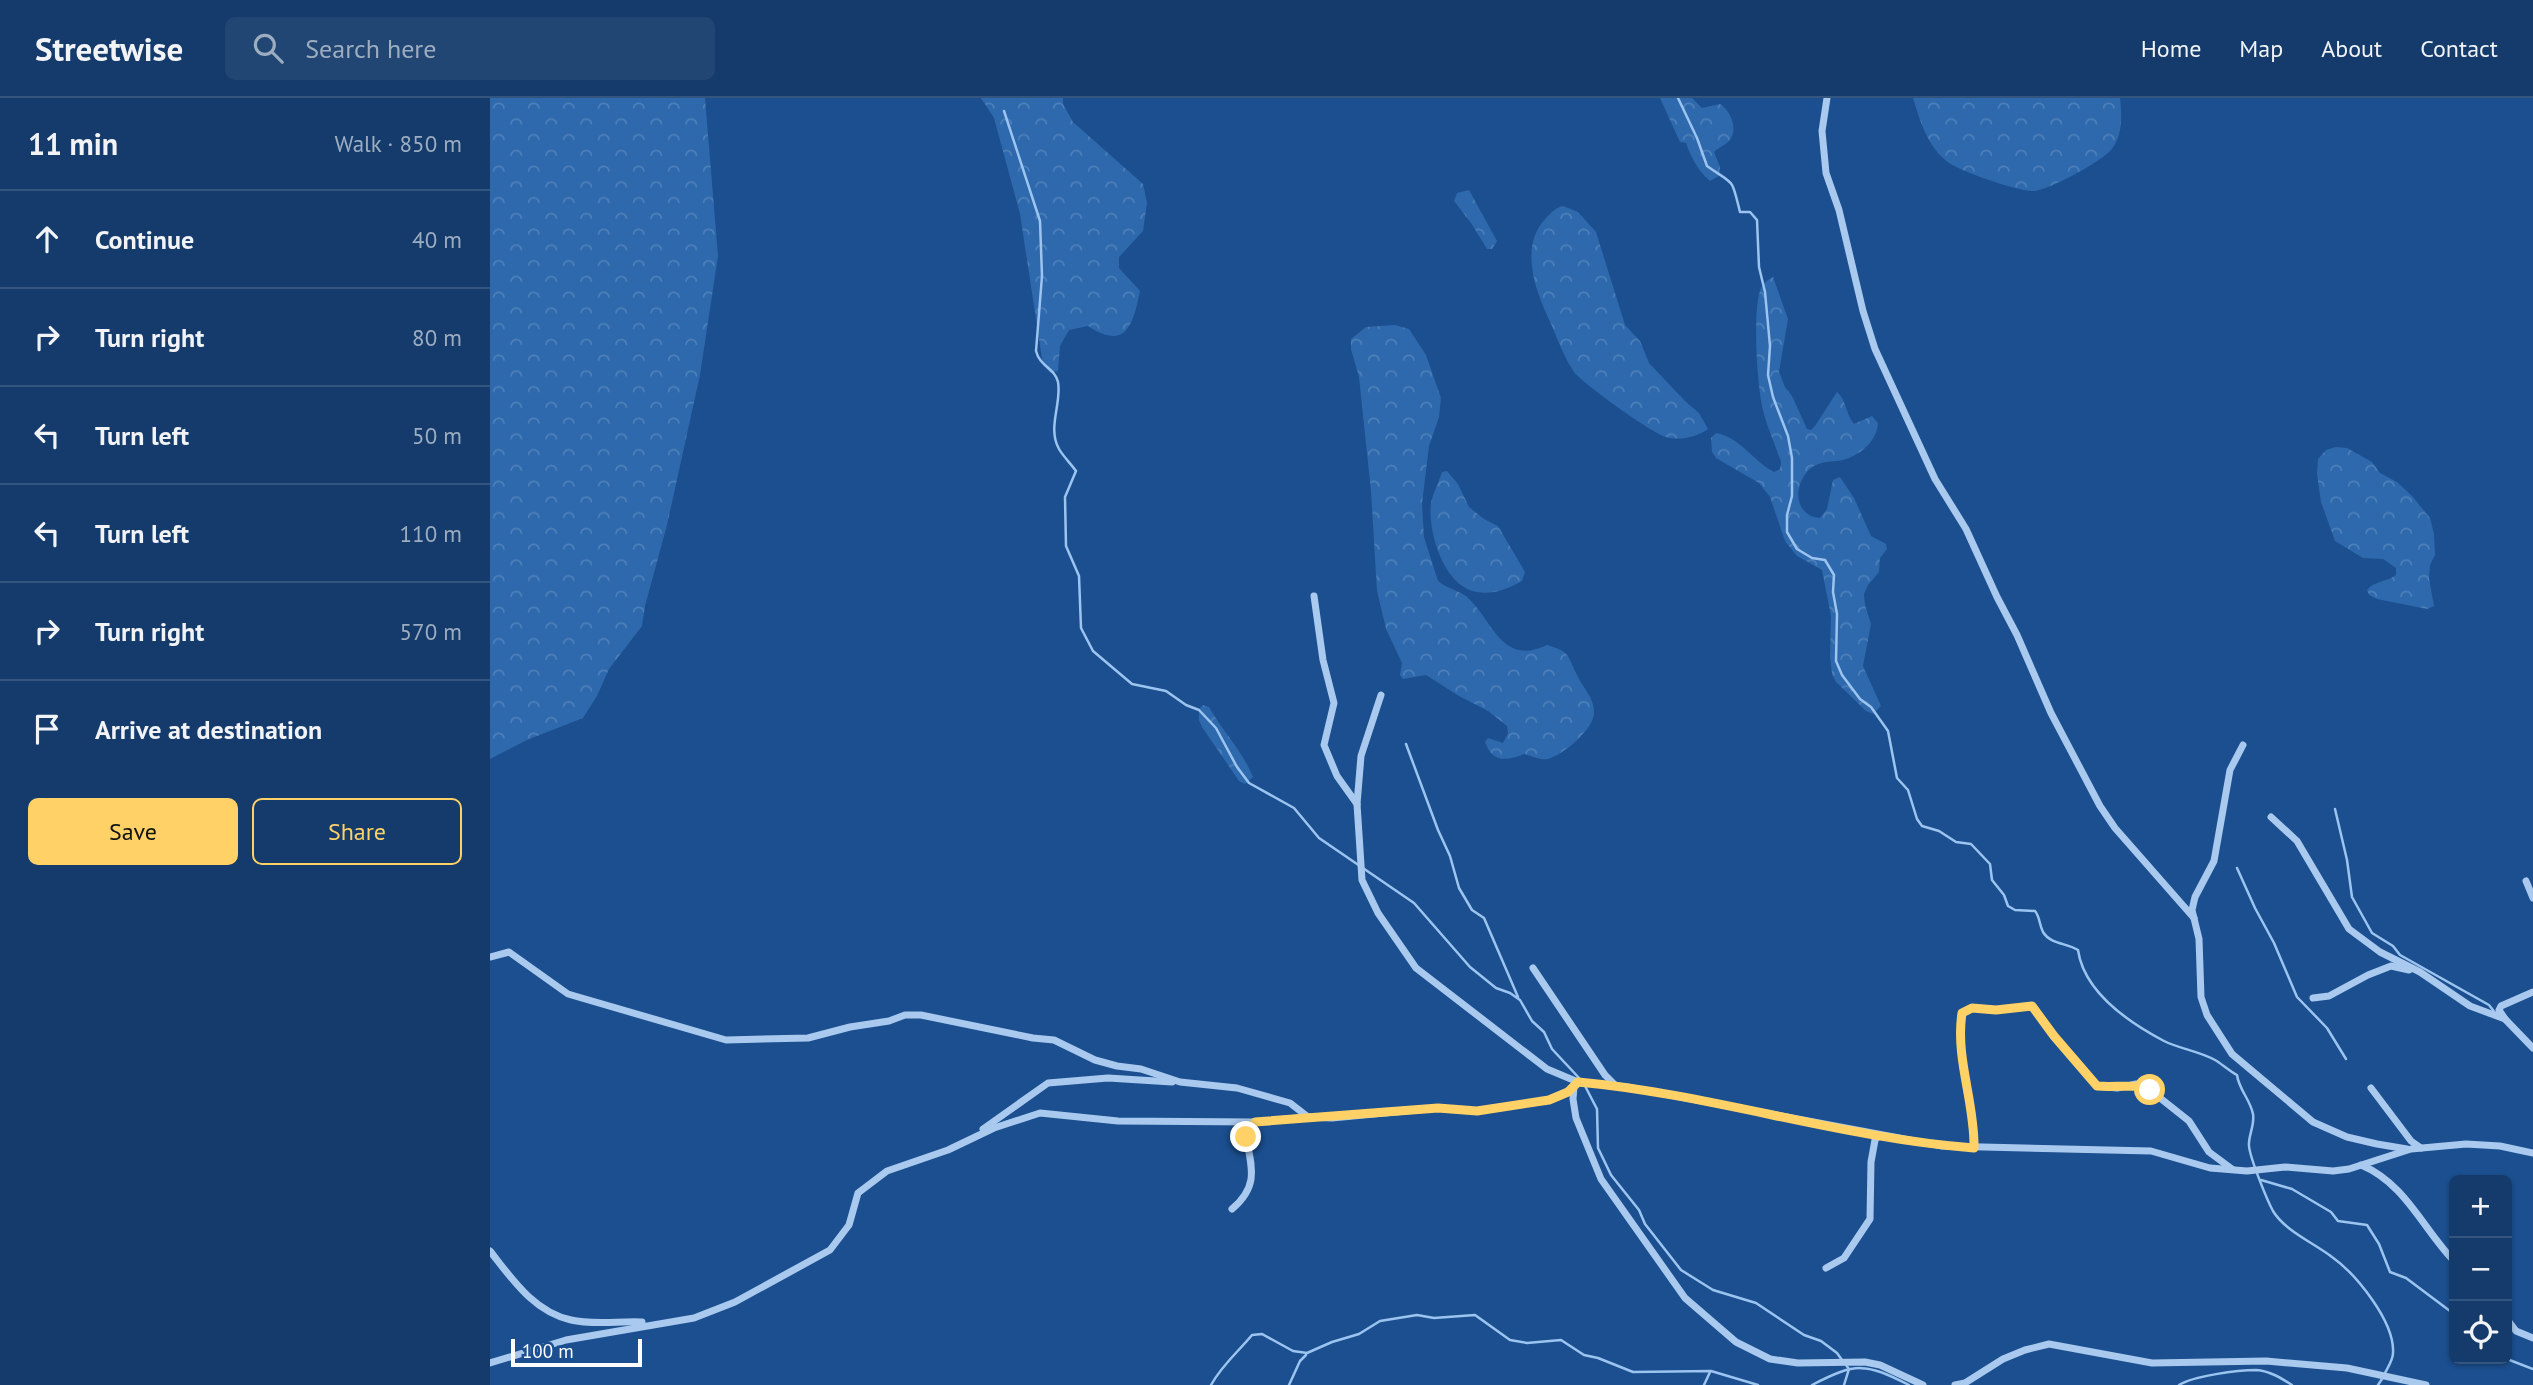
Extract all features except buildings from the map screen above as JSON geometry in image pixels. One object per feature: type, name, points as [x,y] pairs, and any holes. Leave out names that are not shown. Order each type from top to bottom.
[{"type":"street","points":[[1827,98],[1822,131],[1826,173],[1839,210],[1863,311],[1880,360],[1935,480],[1966,529],[2051,713],[2100,806],[2115,828],[2193,918]]},
{"type":"street","points":[[1314,596],[1322,660],[1334,704],[1324,745],[1337,776],[1357,804]]},
{"type":"street","points":[[1381,695],[1361,756],[1357,804],[1362,880],[1378,913],[1416,968],[1547,1069],[1576,1084],[1615,1085],[1942,1146],[2151,1151],[2210,1168],[2233,1170],[2285,1167],[2333,1171],[2411,1149],[2466,1144],[2500,1146],[2533,1153]]},
{"type":"street","points":[[2243,745],[2230,770],[2214,861],[2195,897],[2192,910],[2201,958],[2201,997],[2207,1015],[2232,1055],[2326,1130],[2377,1144],[2411,1149]]},
{"type":"street","points":[[2271,817],[2297,841],[2349,929],[2380,952],[2420,972],[2470,1006],[2505,1020]]},
{"type":"street","points":[[2526,881],[2533,898]]},
{"type":"street","points":[[490,957],[509,952],[568,994],[726,1040],[808,1038],[850,1027],[889,1021],[905,1015],[921,1015],[1054,1040],[1094,1059],[1141,1069],[1180,1082]]},
{"type":"street","points":[[2313,998],[2329,996],[2391,966],[2420,972]]},
{"type":"street","points":[[1533,968],[1605,1075],[1615,1085]]},
{"type":"street","points":[[2533,992],[2501,1006],[2499,1010],[2505,1020],[2533,1048]]},
{"type":"street","points":[[1974,1148],[1974,1128],[1959,1031],[1962,1013],[1972,1008],[1996,1010],[2032,1006],[2097,1086],[2117,1088],[2136,1084],[2150,1090],[2189,1121],[2209,1152],[2233,1170]]},
{"type":"street","points":[[966,1141],[1048,1083],[1108,1078],[1237,1088],[1290,1102],[1308,1117]]},
{"type":"street","points":[[490,1363],[566,1340],[694,1318],[735,1302],[830,1250],[849,1225],[858,1193],[887,1171],[994,1128],[1040,1113],[1118,1121],[1255,1122],[1438,1108],[1477,1111],[1549,1100],[1568,1092],[1576,1084]]},
{"type":"street","points":[[1576,1084],[1573,1099],[1576,1118],[1601,1179],[1685,1298],[1736,1342],[1770,1359],[1798,1363],[1865,1362],[1880,1365],[1923,1385]]},
{"type":"street","points":[[2371,1088],[2411,1141],[2422,1148]]},
{"type":"street","points":[[1232,1209],[1248,1192],[1251,1182],[1252,1166],[1246,1137],[1255,1122]]},
{"type":"street","points":[[1826,1268],[1844,1258],[1870,1219],[1871,1162],[1875,1140],[1879,1135]]},
{"type":"street","points":[[2361,1165],[2373,1170],[2391,1184],[2411,1204],[2426,1228],[2449,1255]]},
{"type":"street","points":[[490,1251],[539,1307],[552,1314],[573,1321],[657,1323]]},
{"type":"street","points":[[2512,1326],[2516,1331],[2533,1339]]},
{"type":"street","points":[[1955,1385],[1965,1382],[2003,1359],[2025,1350],[2049,1345],[2152,1363],[2266,1361],[2347,1368],[2426,1385]]},
{"type":"green space","points":[[490,98],[705,98],[718,256],[700,375],[642,626],[609,669],[583,718],[527,740],[490,759]]},
{"type":"green space","points":[[981,98],[1063,98],[1063,104],[1073,122],[1143,184],[1147,203],[1143,231],[1119,257],[1119,268],[1140,291],[1130,324],[1126,331],[1111,336],[1088,326],[1069,330],[1060,346],[1058,371],[1050,373],[1043,365],[1020,214],[994,118]]},
{"type":"green space","points":[[1660,98],[1692,98],[1702,108],[1720,104],[1727,111],[1733,132],[1729,141],[1714,152],[1720,167],[1719,176],[1710,181],[1698,168],[1686,143],[1680,142]]},
{"type":"green space","points":[[1913,98],[2120,98],[2121,125],[2115,144],[2106,155],[2060,182],[2031,191],[1989,180],[1949,163],[1930,142]]},
{"type":"green space","points":[[1469,190],[1497,241],[1492,249],[1487,249],[1454,201],[1457,193]]},
{"type":"green space","points":[[1563,206],[1578,212],[1596,232],[1625,325],[1640,341],[1649,363],[1699,413],[1708,429],[1704,432],[1682,438],[1659,434],[1603,397],[1570,366],[1535,284],[1531,256],[1538,230],[1552,212]]},
{"type":"green space","points":[[1773,277],[1788,319],[1779,372],[1807,429],[1811,430],[1815,426],[1837,392],[1854,424],[1872,416],[1878,423],[1874,437],[1864,449],[1844,460],[1814,466],[1803,478],[1798,493],[1805,512],[1820,518],[1827,509],[1833,480],[1840,477],[1854,498],[1871,536],[1886,544],[1887,549],[1880,558],[1879,572],[1864,594],[1871,624],[1863,666],[1881,706],[1873,714],[1866,711],[1836,682],[1832,674],[1831,616],[1822,570],[1797,556],[1785,541],[1770,497],[1759,483],[1716,458],[1712,452],[1711,438],[1716,433],[1725,435],[1774,472],[1780,469],[1781,462],[1761,399],[1756,348],[1758,298],[1762,286]]},
{"type":"green space","points":[[1395,325],[1409,329],[1426,355],[1441,398],[1439,417],[1429,446],[1422,504],[1424,537],[1438,581],[1467,597],[1508,646],[1531,650],[1547,645],[1564,652],[1592,702],[1593,718],[1585,732],[1564,751],[1551,758],[1541,759],[1524,754],[1506,759],[1496,757],[1485,742],[1488,738],[1503,743],[1508,733],[1507,726],[1488,711],[1426,675],[1403,679],[1400,675],[1402,663],[1386,629],[1377,591],[1371,491],[1359,377],[1351,349],[1351,339],[1366,327]]},
{"type":"green space","points":[[2347,448],[2372,462],[2380,473],[2397,482],[2412,496],[2430,518],[2435,555],[2430,565],[2429,578],[2434,606],[2427,609],[2369,595],[2367,590],[2370,587],[2396,575],[2396,568],[2383,559],[2363,558],[2335,541],[2321,502],[2317,474],[2318,459],[2326,450]]},
{"type":"green space","points":[[1447,471],[1458,484],[1469,507],[1498,526],[1525,572],[1522,581],[1508,588],[1482,593],[1461,585],[1452,577],[1438,551],[1431,515],[1435,491],[1442,472]]},
{"type":"green space","points":[[1203,705],[1209,707],[1249,767],[1253,777],[1245,784],[1239,781],[1202,727],[1199,709]]},
{"type":"waterway","points":[[1678,98],[1707,166],[1731,183],[1740,212],[1750,212],[1757,220],[1759,267],[1765,292],[1770,346],[1768,375],[1773,397],[1788,436],[1792,458],[1792,496],[1787,515],[1787,532],[1797,549],[1812,558],[1825,560],[1834,575],[1836,661],[1842,675],[1888,731],[1897,778],[1908,790],[1917,819],[1922,826],[1939,831],[1956,842],[1971,844],[1990,864],[1992,880],[2004,895],[2008,906],[2015,910],[2035,911],[2046,936],[2078,950],[2089,979],[2098,992],[2123,1015],[2164,1041],[2209,1057],[2237,1075],[2253,1114],[2250,1152],[2270,1206],[2285,1225],[2342,1265],[2381,1313],[2392,1341],[2393,1356],[2385,1373]]},
{"type":"waterway","points":[[1004,111],[1040,221],[1042,276],[1036,351],[1058,382],[1054,433],[1061,452],[1076,471],[1065,497],[1066,546],[1079,576],[1081,628],[1093,651],[1132,684],[1166,691],[1186,705],[1199,710],[1216,728],[1249,783],[1294,808],[1319,838],[1414,903],[1470,967],[1496,988],[1520,1000],[1532,1021],[1544,1032],[1552,1049],[1580,1079]]},
{"type":"waterway","points":[[1406,744],[1450,856],[1459,888],[1472,910],[1484,918],[1518,997]]},
{"type":"waterway","points":[[2335,809],[2347,860],[2352,897],[2372,933],[2393,946],[2400,955],[2489,1005],[2496,1014]]},
{"type":"waterway","points":[[2237,868],[2297,997],[2327,1028],[2346,1059]]},
{"type":"waterway","points":[[1584,1084],[1597,1109],[1598,1148],[1611,1175],[1681,1270],[1713,1290],[1756,1303],[1804,1335],[1821,1341],[1842,1360]]},
{"type":"waterway","points":[[2261,1180],[2292,1189],[2331,1212],[2338,1221],[2367,1225],[2379,1244],[2390,1272],[2406,1278],[2449,1310]]},
{"type":"waterway","points":[[1211,1385],[1252,1335],[1262,1334],[1293,1351],[1307,1353],[1359,1334],[1380,1321],[1417,1315],[1434,1318],[1475,1315],[1510,1340],[1527,1343],[1561,1340],[1584,1355],[1633,1372],[1711,1371],[1758,1385]]},
{"type":"waterway","points":[[1289,1385],[1300,1361],[1306,1355]]},
{"type":"waterway","points":[[2512,1361],[2533,1369]]},
{"type":"waterway","points":[[1844,1385],[1849,1369],[1846,1365]]},
{"type":"waterway","points":[[1812,1385],[1840,1372],[1861,1368],[1882,1372],[1909,1385]]},
{"type":"waterway","points":[[2179,1385],[2205,1376],[2256,1370],[2271,1373],[2292,1385]]},
{"type":"waterway","points":[[1704,1385],[1710,1372]]},
{"type":"waterway","points":[[2378,1385],[2382,1379]]},
{"type":"route","points":[[1246,1137],[1255,1122],[1438,1108],[1477,1111],[1549,1100],[1568,1092],[1578,1082],[1627,1087],[1942,1146],[1974,1148],[1974,1128],[1959,1031],[1962,1013],[1972,1008],[1996,1010],[2032,1006],[2097,1086],[2117,1088],[2136,1084],[2150,1090]]}]
